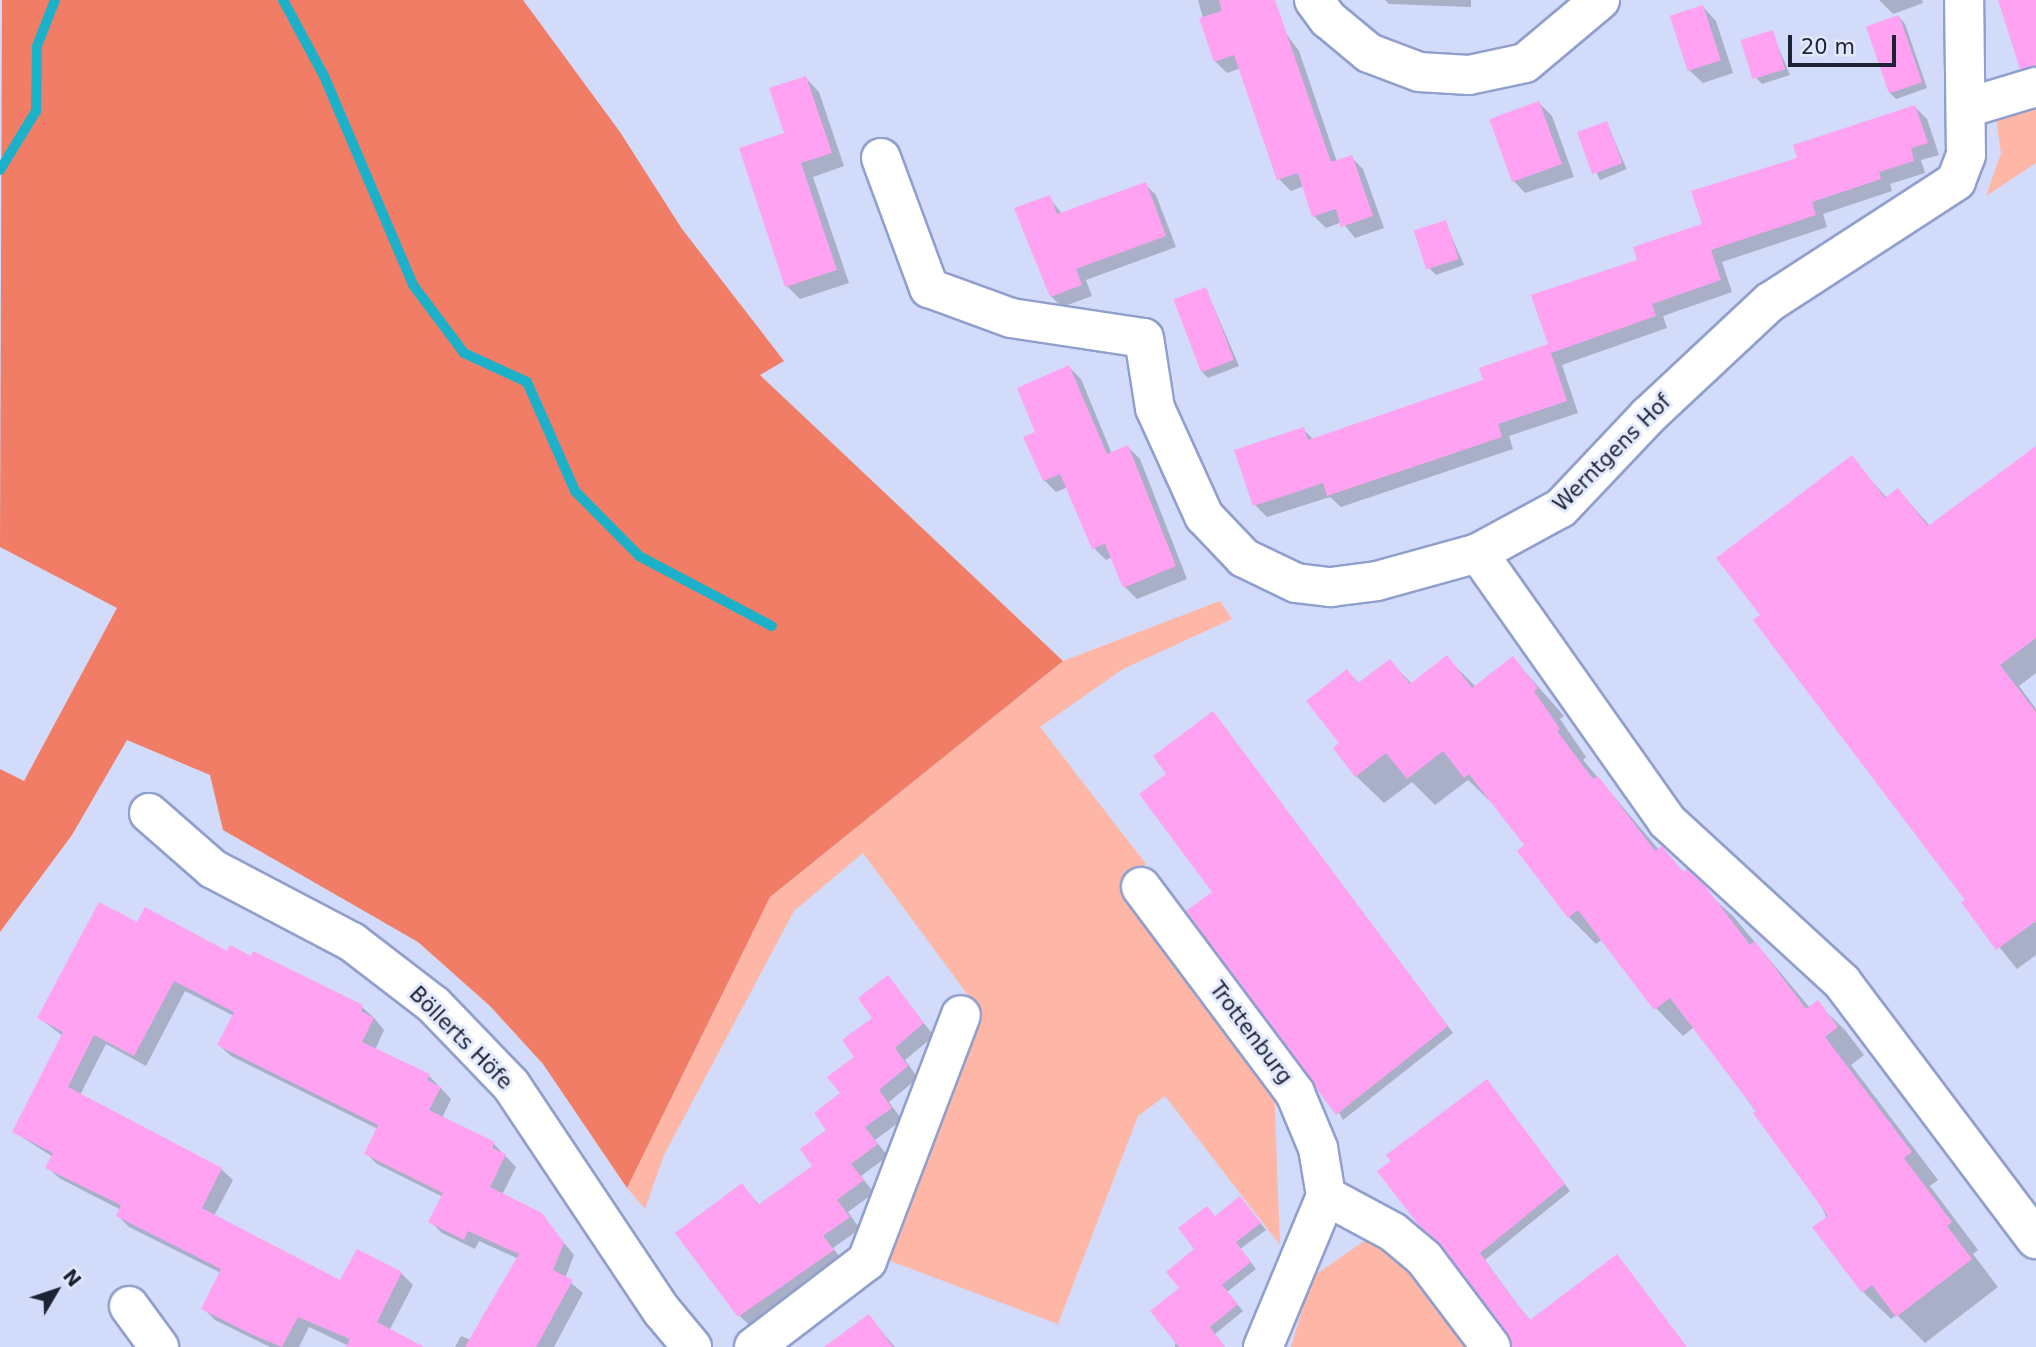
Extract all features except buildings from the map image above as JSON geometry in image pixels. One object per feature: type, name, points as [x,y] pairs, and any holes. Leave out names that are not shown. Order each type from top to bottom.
[{"type":"street","points":[[1314,0],[1328,19],[1369,53],[1419,72],[1469,75],[1525,63],[1600,0]]},
{"type":"street","name":"Werntgens Hof","points":[[881,158],[929,288],[1011,318],[1144,338],[1155,408],[1204,516],[1244,558],[1296,583],[1331,587],[1377,581],[1478,553],[1561,508],[1648,416],[1770,302],[1956,181],[1966,155],[1964,0]]},
{"type":"street","points":[[1966,108],[2036,87]]},
{"type":"street","points":[[1478,553],[1667,821],[1842,982],[2036,1239]]},
{"type":"street","name":"Böllerts Höfe","points":[[149,813],[213,869],[352,943],[434,1005],[511,1085],[662,1311],[692,1347]]},
{"type":"street","name":"Trottenburg","points":[[1141,887],[1295,1093],[1318,1148],[1326,1196]]},
{"type":"street","points":[[754,1347],[867,1261],[961,1015]]},
{"type":"street","points":[[1263,1347],[1326,1196],[1393,1232],[1424,1258],[1491,1347]]},
{"type":"street","points":[[129,1306],[159,1347]]},
{"type":"shaded area","points":[[2,0],[523,0],[620,132],[682,229],[784,361],[760,375],[1063,661],[770,897],[627,1188],[543,1064],[490,1006],[418,942],[223,830],[210,775],[127,740],[72,835],[0,932],[0,769],[24,781],[117,608],[0,547]]},
{"type":"shaded area","points":[[2036,101],[2036,163],[1986,196],[2001,153],[1996,119]]},
{"type":"shaded area","points":[[1220,601],[1232,619],[1123,669],[1040,727],[1146,864],[1122,879],[1274,1084],[1280,1245],[1165,1096],[1138,1116],[1058,1324],[885,1259],[973,1002],[863,853],[794,911],[664,1155],[645,1209],[627,1188],[770,897],[1063,661]]},
{"type":"shaded area","points":[[1376,1233],[1471,1347],[1291,1347],[1312,1277]]},
{"type":"waterway","points":[[0,170],[36,111],[37,46],[55,0]]},
{"type":"waterway","points":[[283,0],[324,76],[413,285],[464,353],[527,382],[575,491],[639,556],[772,626]]}]
